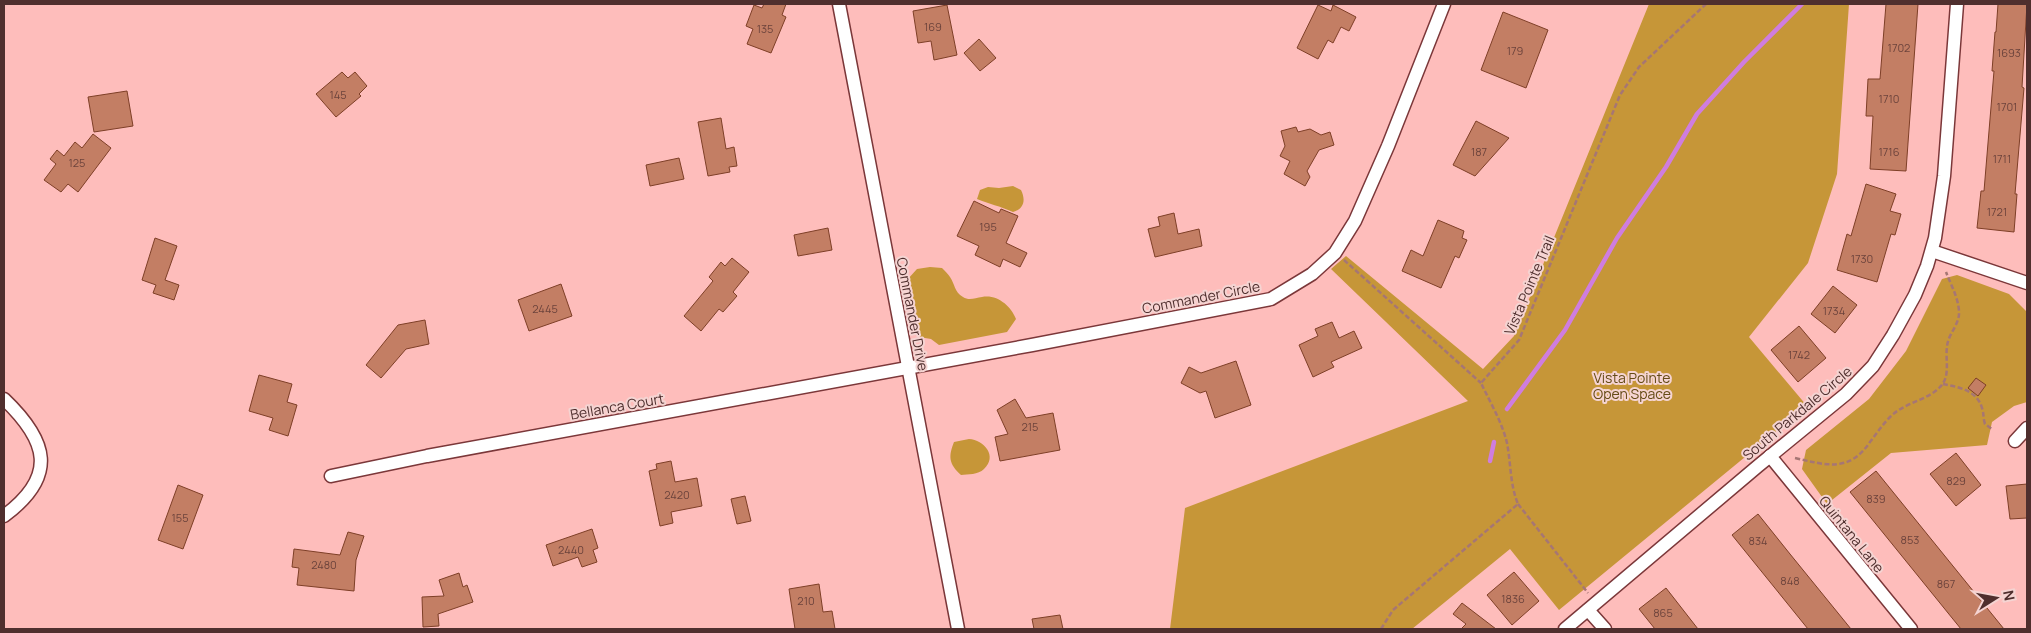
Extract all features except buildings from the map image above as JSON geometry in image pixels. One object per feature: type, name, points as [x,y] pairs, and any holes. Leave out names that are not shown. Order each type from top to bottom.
[{"type":"street","name":"Commander Drive","points":[[839,4],[958,629]]},
{"type":"street","name":"Commander Circle","points":[[908,368],[1271,299],[1312,274],[1335,253],[1355,221],[1388,146],[1444,4]]},
{"type":"street","name":"South Parkdale Circle","points":[[1565,629],[1846,394],[1873,366],[1893,335],[1915,295],[1932,251],[1944,176],[1957,4]]},
{"type":"street","points":[[1932,251],[2027,283]]},
{"type":"street","name":"Bellanca Court","points":[[331,476],[464,449],[908,368]]},
{"type":"street","points":[[4,399],[19,414],[34,435],[40,454],[41,469],[35,486],[16,507],[4,516]]},
{"type":"street","points":[[2015,441],[2027,428]]},
{"type":"street","name":"Quintana Lane","points":[[1770,456],[1910,629]]},
{"type":"street","points":[[1588,610],[1605,629]]},
{"type":"path","name":"Vista Pointe Trail","points":[[1481,383],[1519,340],[1620,95],[1639,67],[1706,4]]},
{"type":"path","points":[[1335,253],[1481,383],[1503,429],[1514,494],[1518,504],[1587,592]]},
{"type":"path","points":[[1795,458],[1829,465],[1839,465],[1851,461],[1862,453],[1877,431],[1891,416],[1906,405],[1929,395],[1943,384],[1948,367],[1947,345],[1950,335],[1959,320],[1957,300],[1946,272]]},
{"type":"path","points":[[1943,384],[1962,388],[1974,396],[1981,404],[1985,424],[1993,430]]},
{"type":"path","points":[[1381,629],[1393,610],[1518,504]]},
{"type":"green space","name":"Vista Pointe Open Space","points":[[1649,4],[1849,4],[1837,174],[1808,263],[1749,337],[1807,406],[1559,610],[1510,549],[1412,629],[1170,629],[1185,508],[1468,401],[1331,269],[1346,256],[1483,369],[1514,336]]},
{"type":"green space","points":[[1013,186],[1021,190],[1024,201],[1017,211],[1013,212],[977,199],[980,190],[988,187]]},
{"type":"green space","points":[[942,268],[950,277],[958,293],[965,298],[993,297],[1003,302],[1016,319],[1007,332],[939,345],[931,339],[919,337],[907,280],[917,269]]},
{"type":"green space","points":[[1957,275],[2009,294],[2027,312],[2027,402],[2014,406],[1992,422],[1987,445],[1891,453],[1827,504],[1802,469],[1806,450],[1869,399],[1906,351],[1942,279]]},
{"type":"green space","points":[[969,439],[980,442],[987,450],[990,459],[982,471],[961,475],[952,464],[950,456],[954,442]]},
{"type":"waterway","points":[[1507,409],[1565,330],[1617,238],[1666,167],[1697,114],[1744,62],[1802,4]]},
{"type":"waterway","points":[[1490,461],[1494,442]]}]
